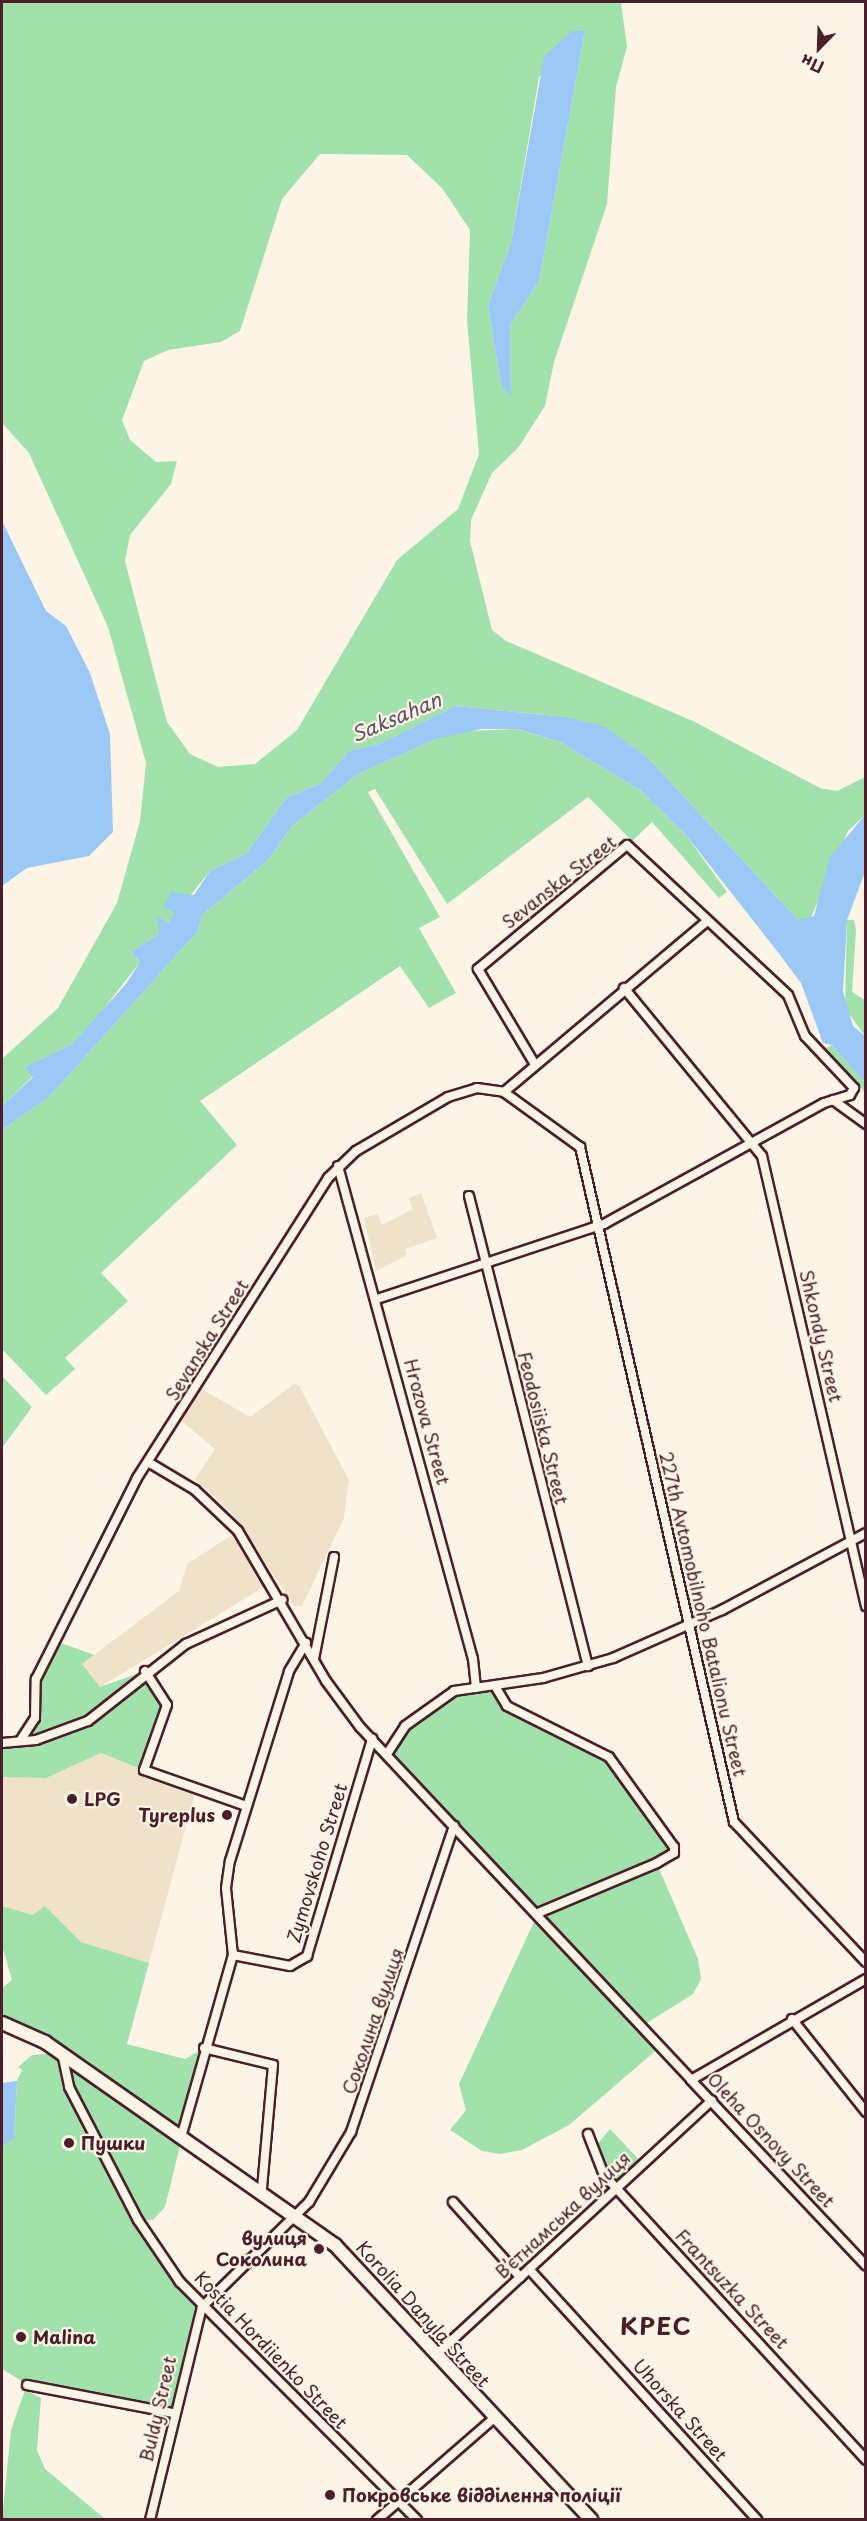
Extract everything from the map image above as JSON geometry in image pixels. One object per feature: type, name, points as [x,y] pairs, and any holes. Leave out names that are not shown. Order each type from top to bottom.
[{"type":"main road","points":[[2,2023],[62,2053]]},
{"type":"main road","name":"Korolia Danyla Street","points":[[62,2053],[262,2189],[296,2214],[369,2277],[492,2419],[591,2520]]},
{"type":"street","name":"Sevanska Street","points":[[534,1063],[478,969],[625,846],[706,922]]},
{"type":"street","points":[[377,1299],[599,1224],[754,1140],[833,1100],[850,1095],[853,1086],[806,1036],[788,996],[706,922],[534,1063],[504,1092]]},
{"type":"street","name":"Shkondy Street","points":[[624,988],[754,1140],[765,1167],[866,1605]]},
{"type":"street","name":"Sevanska Street","points":[[20,1741],[35,1718],[36,1679],[148,1462],[338,1166],[448,1097],[477,1088],[504,1092]]},
{"type":"street","name":"227th Avtomobilnoho Batalionu Street","points":[[504,1092],[575,1139],[599,1224],[734,1822],[866,1962]]},
{"type":"street","points":[[833,1100],[866,1124]]},
{"type":"street","name":"Hrozova Street","points":[[338,1166],[377,1299],[476,1688]]},
{"type":"street","name":"Feodosiiska Street","points":[[470,1196],[588,1666]]},
{"type":"street","points":[[148,1462],[225,1516],[282,1600],[314,1659],[372,1739],[538,1913],[691,2079]]},
{"type":"street","points":[[387,1754],[405,1726],[438,1699],[476,1688],[588,1666],[689,1626],[866,1533]]},
{"type":"street","points":[[314,1659],[334,1557]]},
{"type":"street","points":[[2,1743],[20,1741],[87,1721],[145,1671],[204,1634],[282,1600]]},
{"type":"street","points":[[182,2134],[204,2048],[233,1955],[226,1888],[246,1806],[289,1671],[306,1643]]},
{"type":"street","points":[[145,1671],[167,1706],[144,1770],[246,1806]]},
{"type":"street","points":[[495,1686],[507,1706],[609,1757],[674,1847],[674,1853],[657,1863],[538,1913]]},
{"type":"street","name":"Zymovskoho Street","points":[[233,1955],[290,1966],[307,1956],[372,1739]]},
{"type":"street","name":"Соколина вулиця","points":[[202,2307],[318,2190],[358,2115],[413,1957],[441,1852],[454,1826]]},
{"type":"street","name":"Oleha Osnovy Street","points":[[866,1978],[691,2079],[866,2266]]},
{"type":"street","points":[[792,2019],[866,2112]]},
{"type":"street","points":[[204,2048],[273,2065],[262,2189]]},
{"type":"street","name":"Kostia Hordiienko Street","points":[[62,2053],[69,2087],[138,2220],[202,2307],[417,2520]]},
{"type":"street","name":"Вʼєтнамська вулиця","points":[[437,2354],[712,2100]]},
{"type":"street","name":"Frantsuzka Street","points":[[588,2134],[604,2175],[866,2460]]},
{"type":"street","points":[[453,2202],[520,2277]]},
{"type":"street","name":"Uhorska Street","points":[[529,2269],[757,2520]]},
{"type":"street","name":"Buldy Street","points":[[150,2520],[173,2413],[202,2307]]},
{"type":"street","points":[[27,2385],[173,2413]]},
{"type":"street","points":[[376,2520],[396,2500],[417,2489],[492,2419]]},
{"type":"shaded area","points":[[421,1193],[437,1238],[405,1249],[407,1255],[376,1271],[364,1218],[378,1214],[382,1225],[413,1209],[409,1198]]},
{"type":"shaded area","points":[[294,1384],[299,1386],[349,1480],[344,1518],[302,1606],[294,1606],[234,1515],[195,1479],[215,1449],[178,1418],[198,1387],[250,1417]]},
{"type":"shaded area","points":[[235,1533],[267,1585],[100,1687],[82,1664],[179,1591],[187,1564]]},
{"type":"shaded area","points":[[101,1753],[196,1789],[149,1963],[81,1942],[46,1907],[33,1915],[2,1906],[2,1777],[46,1778]]},
{"type":"green space","points":[[2,2],[621,2],[627,47],[616,87],[607,204],[554,362],[545,406],[518,448],[492,473],[471,520],[470,541],[492,630],[506,641],[695,722],[820,788],[837,791],[865,777],[865,815],[848,831],[810,920],[798,920],[649,759],[606,728],[566,717],[455,706],[379,744],[349,751],[320,784],[287,797],[246,854],[210,871],[159,934],[131,952],[140,962],[99,1015],[72,1044],[25,1067],[33,1076],[2,1106],[2,1059],[58,1008],[117,903],[140,821],[146,763],[108,627],[29,453],[2,423]],"holes":[[[585,31],[539,281],[510,325],[511,396],[501,385],[488,305],[511,243],[539,77]],[[320,154],[407,155],[442,188],[470,230],[467,320],[479,454],[458,509],[397,560],[297,730],[255,764],[218,767],[190,754],[167,722],[125,561],[130,535],[171,484],[177,461],[156,462],[130,440],[122,420],[144,361],[168,350],[221,342],[240,331],[282,199]]]},
{"type":"green space","points":[[516,729],[560,742],[640,790],[686,835],[727,892],[719,898],[652,822],[632,841],[588,797],[447,904],[375,789],[368,792],[440,917],[419,928],[456,993],[429,1008],[400,966],[200,1101],[237,1145],[101,1273],[128,1301],[65,1358],[75,1369],[46,1395],[2,1349],[2,1130],[49,1097],[198,931],[202,915],[267,861],[293,825],[358,774],[436,739],[465,731]]},
{"type":"green space","points":[[847,920],[854,920],[856,930],[852,992],[865,1000],[865,1036],[845,1008]]},
{"type":"green space","points":[[832,1045],[865,1083],[865,1092],[822,1050]]},
{"type":"green space","points":[[2,1376],[32,1407],[2,1448]]},
{"type":"green space","points":[[56,1641],[94,1655],[82,1664],[100,1687],[145,1671],[167,1705],[144,1770],[101,1753],[46,1778],[2,1777],[2,1743],[20,1741],[35,1718],[35,1686]]},
{"type":"green space","points":[[495,1686],[502,1702],[599,1749],[674,1847],[657,1864],[698,1959],[701,1979],[693,1994],[642,2026],[660,2047],[569,2125],[522,2150],[500,2154],[482,2151],[450,2130],[466,2110],[459,2084],[538,1913],[387,1754],[398,1736],[454,1691]]},
{"type":"green space","points":[[2,1906],[33,1915],[45,1906],[81,1942],[149,1963],[127,2044],[185,2059],[204,2048],[165,2207],[153,2220],[139,2220],[202,2307],[173,2413],[25,2383],[2,2369],[2,2146],[14,2137],[17,2081],[22,2070],[18,2067],[32,2055],[60,2053],[2,2023],[2,1988],[12,1980],[2,1946]]},
{"type":"green space","points":[[610,2129],[643,2164],[616,2188],[604,2175],[596,2146]]},
{"type":"green space","points":[[25,2390],[41,2398],[37,2450],[45,2469],[105,2519],[2,2519],[11,2430]]},
{"type":"water","points":[[572,31],[585,31],[539,281],[510,325],[511,397],[501,385],[488,305],[511,243],[544,57]]},
{"type":"water","points":[[2,521],[46,611],[66,626],[90,673],[110,734],[113,832],[89,856],[27,868],[2,886]]},
{"type":"water","points":[[455,706],[566,717],[606,727],[649,759],[798,920],[814,916],[830,857],[865,815],[865,872],[847,920],[843,992],[853,1026],[865,1036],[865,1083],[832,1045],[823,1043],[801,983],[780,955],[686,835],[640,790],[560,742],[517,729],[481,729],[436,739],[358,774],[293,825],[267,861],[202,915],[198,931],[49,1097],[2,1130],[2,1106],[33,1077],[25,1067],[72,1044],[125,985],[140,962],[131,952],[159,934],[157,916],[168,923],[175,913],[163,907],[171,892],[194,895],[210,871],[246,854],[287,797],[320,784],[349,751],[379,744]]},
{"type":"water","points":[[17,2081],[14,2138],[2,2146],[2,2083]]},
{"type":"place","name":"LPG","points":[[72,1799]]},
{"type":"place","name":"Tyreplus","points":[[227,1815]]},
{"type":"place","name":"Пушки","points":[[69,2143]]},
{"type":"place","name":"вулиця Соколина","points":[[319,2249]]},
{"type":"place","name":"Malina","points":[[21,2337]]},
{"type":"place","name":"Покровське відділення поліції","points":[[330,2495]]},
{"type":"district","name":"КРЕС","points":[[656,2326]]},
{"type":"water label","name":"Saksahan","points":[[396,717]]}]
